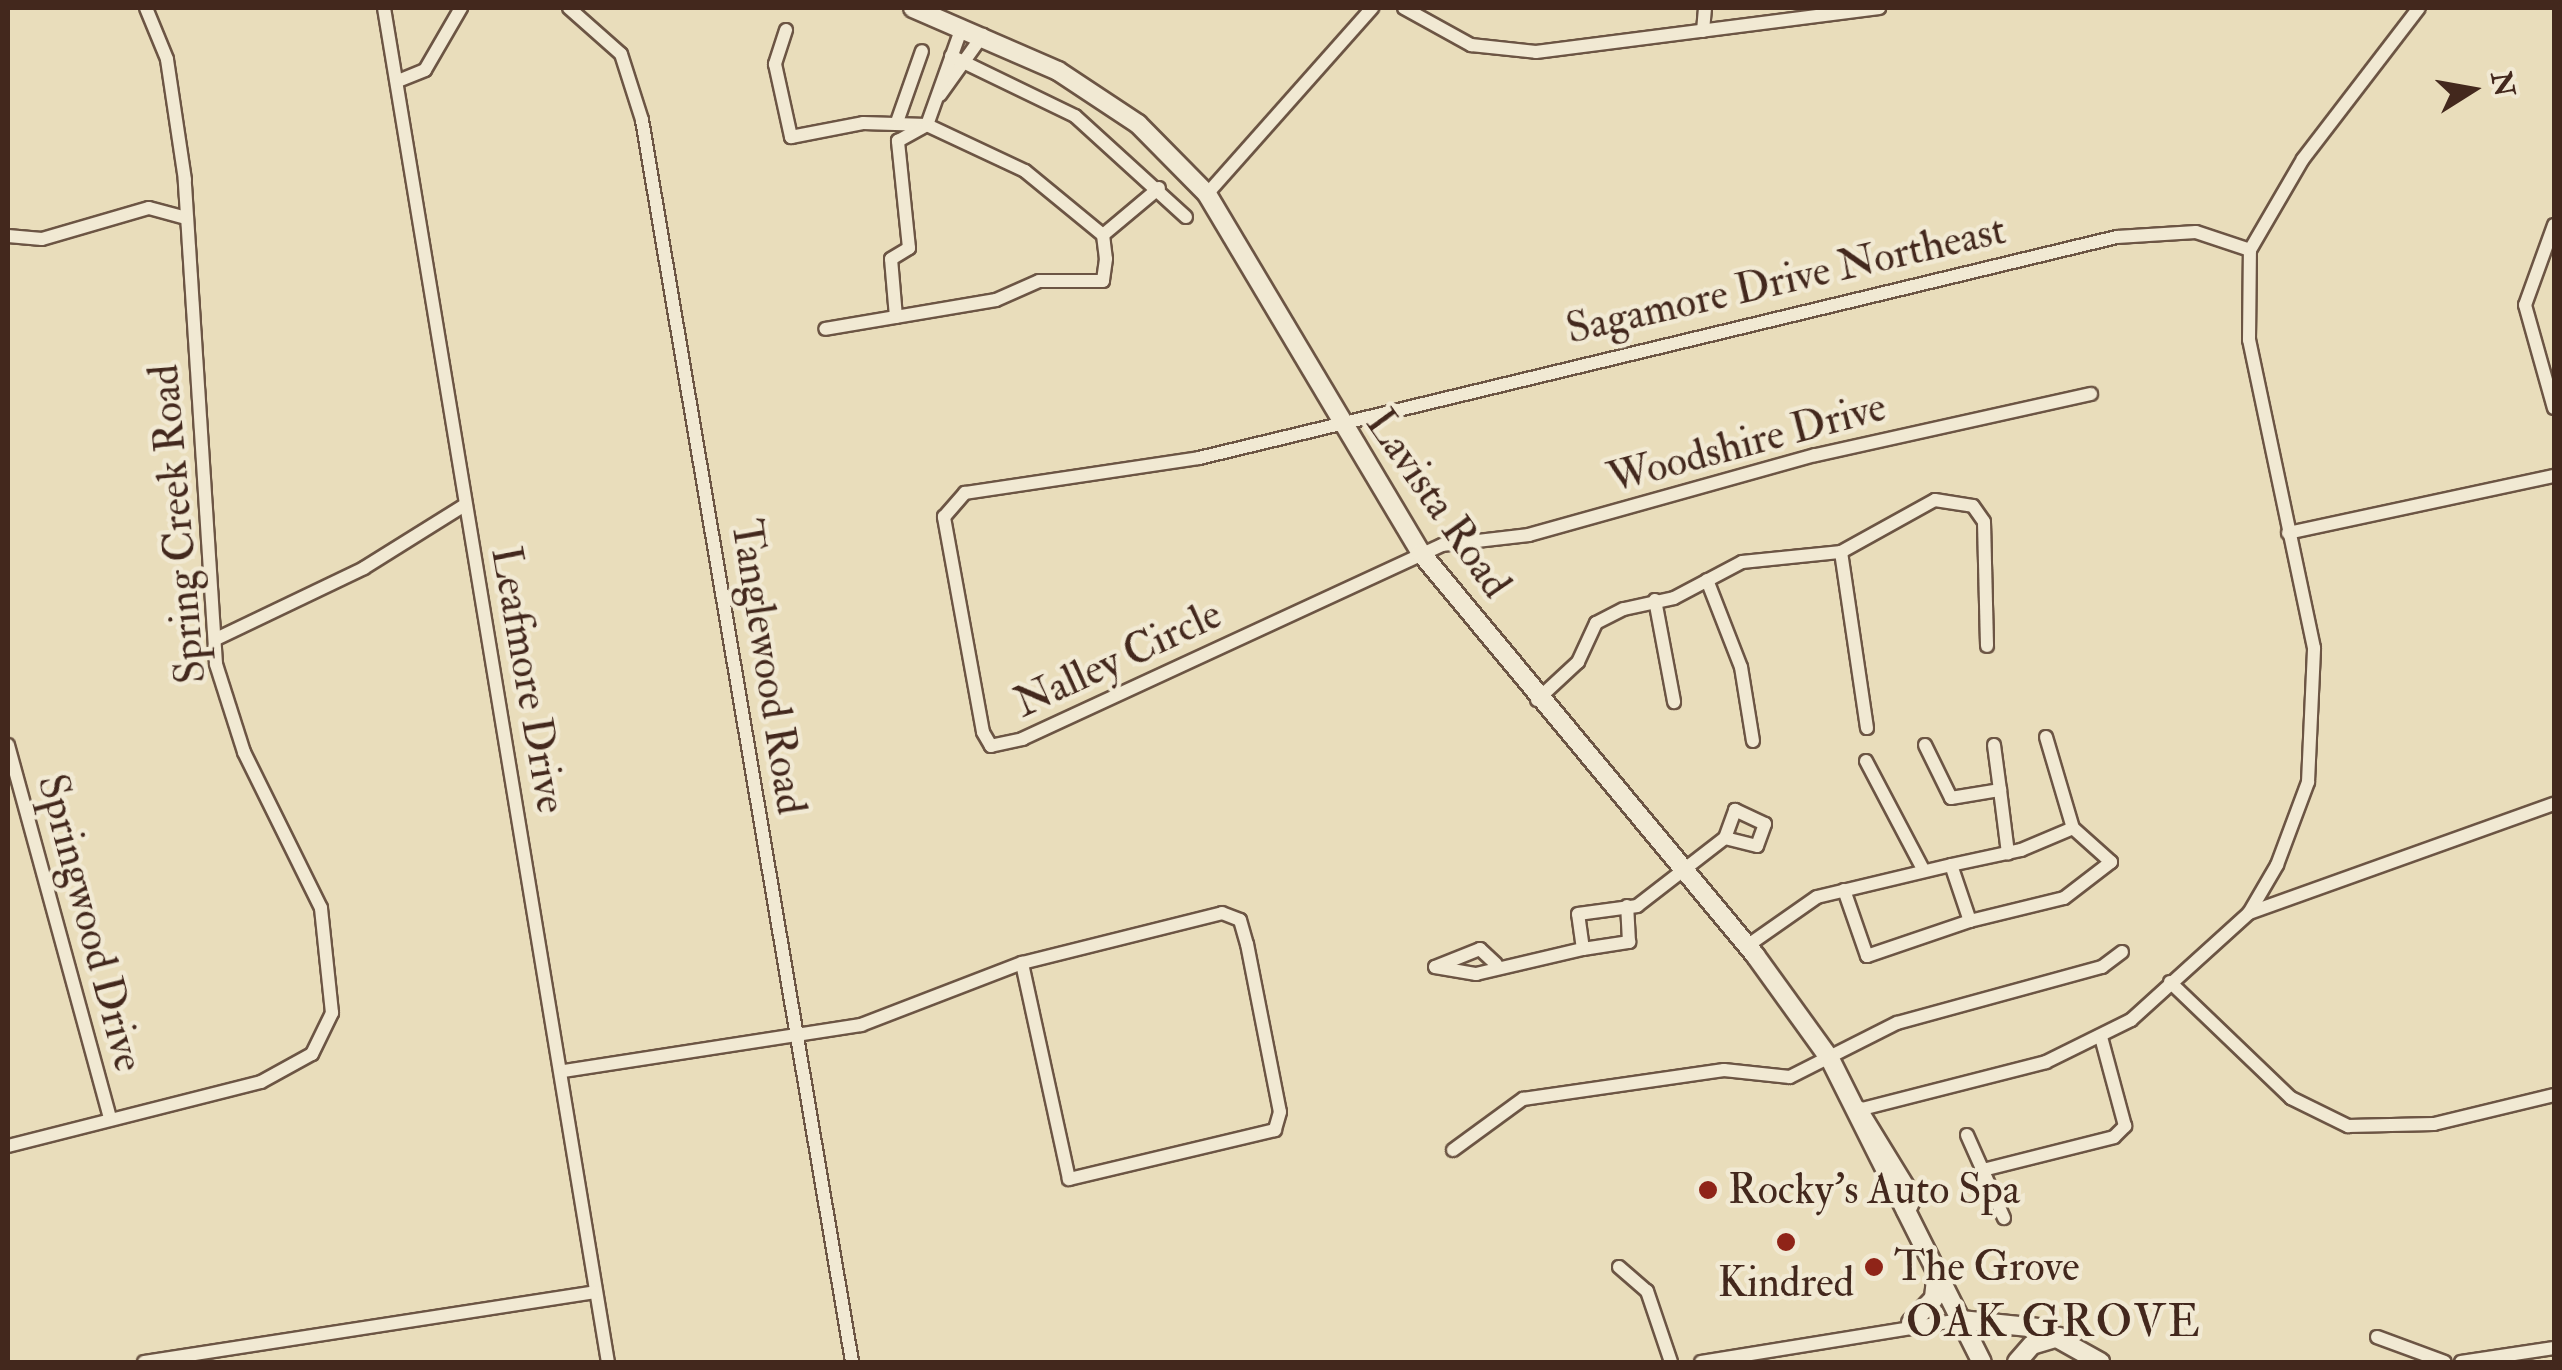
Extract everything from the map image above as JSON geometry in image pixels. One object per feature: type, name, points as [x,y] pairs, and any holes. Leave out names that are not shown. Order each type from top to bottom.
[{"type":"main road","name":"Lavista Road","points":[[913,8],[983,34],[1138,124],[1207,194],[1338,423],[1421,553],[1537,700],[1746,946],[1830,1059],[1912,1198],[1906,1211],[1982,1362]]},
{"type":"main road","points":[[1910,1323],[1934,1298],[1937,1269]]},
{"type":"main road","points":[[1961,1320],[1998,1317],[2059,1337],[2100,1362]]},
{"type":"main road","points":[[2016,1362],[2032,1345],[2059,1337]]},
{"type":"street","name":"Spring Creek Road","points":[[8,1146],[262,1082],[312,1054],[332,1013],[322,908],[244,752],[216,639],[176,106],[146,8]]},
{"type":"street","name":"Leafmore Drive","points":[[384,8],[465,504],[564,1070],[608,1362]]},
{"type":"street","points":[[398,82],[425,70],[462,8]]},
{"type":"street","name":"Tanglewood Road","points":[[570,8],[621,54],[642,120],[852,1362]]},
{"type":"street","points":[[1207,194],[1372,8]]},
{"type":"street","points":[[1404,8],[1471,46],[1536,52],[1879,8]]},
{"type":"street","points":[[1704,32],[1705,8]]},
{"type":"street","points":[[2249,913],[2308,782],[2315,729],[2314,648],[2249,340],[2250,250],[2303,159],[2419,8]]},
{"type":"street","points":[[896,317],[891,260],[909,248],[898,141],[927,126],[962,27]]},
{"type":"street","points":[[786,30],[775,64],[791,137],[896,122],[927,126],[1025,170],[1103,236]]},
{"type":"street","points":[[940,94],[966,63],[983,34]]},
{"type":"street","points":[[896,122],[922,51]]},
{"type":"street","points":[[951,56],[1075,116],[1159,188],[1186,217]]},
{"type":"street","points":[[824,329],[996,300],[1040,281],[1103,281],[1103,236],[1159,188]]},
{"type":"street","points":[[8,236],[42,238],[149,208],[186,218]]},
{"type":"street","points":[[2554,225],[2525,305],[2554,408]]},
{"type":"street","name":"Sagamore Drive Northeast","points":[[1338,423],[2131,234],[2196,232],[2250,250]]},
{"type":"street","name":"Woodshire Drive","points":[[1421,553],[1529,535],[1815,455],[2091,394]]},
{"type":"street","name":"Nalley Circle","points":[[1338,423],[952,502],[948,550],[991,746],[1421,553]]},
{"type":"street","points":[[2288,533],[2554,476]]},
{"type":"street","points":[[1537,700],[1578,662],[1596,623],[1708,580],[1742,562],[1841,552],[1935,500],[1973,506],[1989,556],[1988,646]]},
{"type":"street","points":[[216,639],[364,568],[465,504]]},
{"type":"street","points":[[1841,552],[1867,728]]},
{"type":"street","points":[[1708,580],[1742,668],[1753,740]]},
{"type":"street","points":[[1655,600],[1674,702]]},
{"type":"street","points":[[1844,890],[1867,956],[1970,921],[2064,898],[2111,862],[2073,828],[2046,738]]},
{"type":"street","points":[[1926,744],[1952,798],[2000,790]]},
{"type":"street","points":[[1994,744],[2008,853]]},
{"type":"street","name":"Springwood Drive","points":[[8,745],[110,1118]]},
{"type":"street","points":[[1866,761],[1924,872]]},
{"type":"street","points":[[1858,1110],[2046,1062],[2102,1037],[2249,913],[2554,804]]},
{"type":"street","points":[[1583,949],[1578,914],[1628,906],[1684,872],[1725,838],[1726,818],[1747,808],[1764,824],[1757,846],[1725,838]]},
{"type":"street","points":[[1746,946],[1777,919],[1844,890],[2008,853],[2073,828]]},
{"type":"street","points":[[1952,865],[1970,921]]},
{"type":"street","points":[[1496,964],[1629,942],[1628,906]]},
{"type":"street","points":[[564,1070],[794,1032],[862,1025],[1022,963],[1191,918],[1240,920],[1280,1112],[1273,1132],[1069,1179],[1022,963]]},
{"type":"street","points":[[1453,1150],[1523,1100],[1724,1070],[1790,1077],[1898,1023],[2102,967],[2122,952]]},
{"type":"street","points":[[2170,982],[2291,1098],[2348,1126],[2434,1124],[2554,1094]]},
{"type":"street","points":[[1987,1169],[2114,1137],[2125,1126],[2102,1037]]},
{"type":"street","points":[[1967,1135],[1987,1169],[2004,1218]]},
{"type":"street","points":[[1620,1267],[1646,1291],[1671,1362]]},
{"type":"street","points":[[144,1362],[596,1292]]},
{"type":"street","points":[[1701,1362],[1910,1323],[1961,1320]]},
{"type":"street","points":[[2377,1337],[2445,1362]]},
{"type":"street","points":[[2461,1362],[2554,1348]]},
{"type":"place","name":"Rocky's Auto Spa","points":[[1708,1190]]},
{"type":"place","name":"Kindred","points":[[1786,1242]]},
{"type":"place","name":"The Grove","points":[[1874,1267]]},
{"type":"district","name":"OAK GROVE","points":[[2054,1323]]}]
